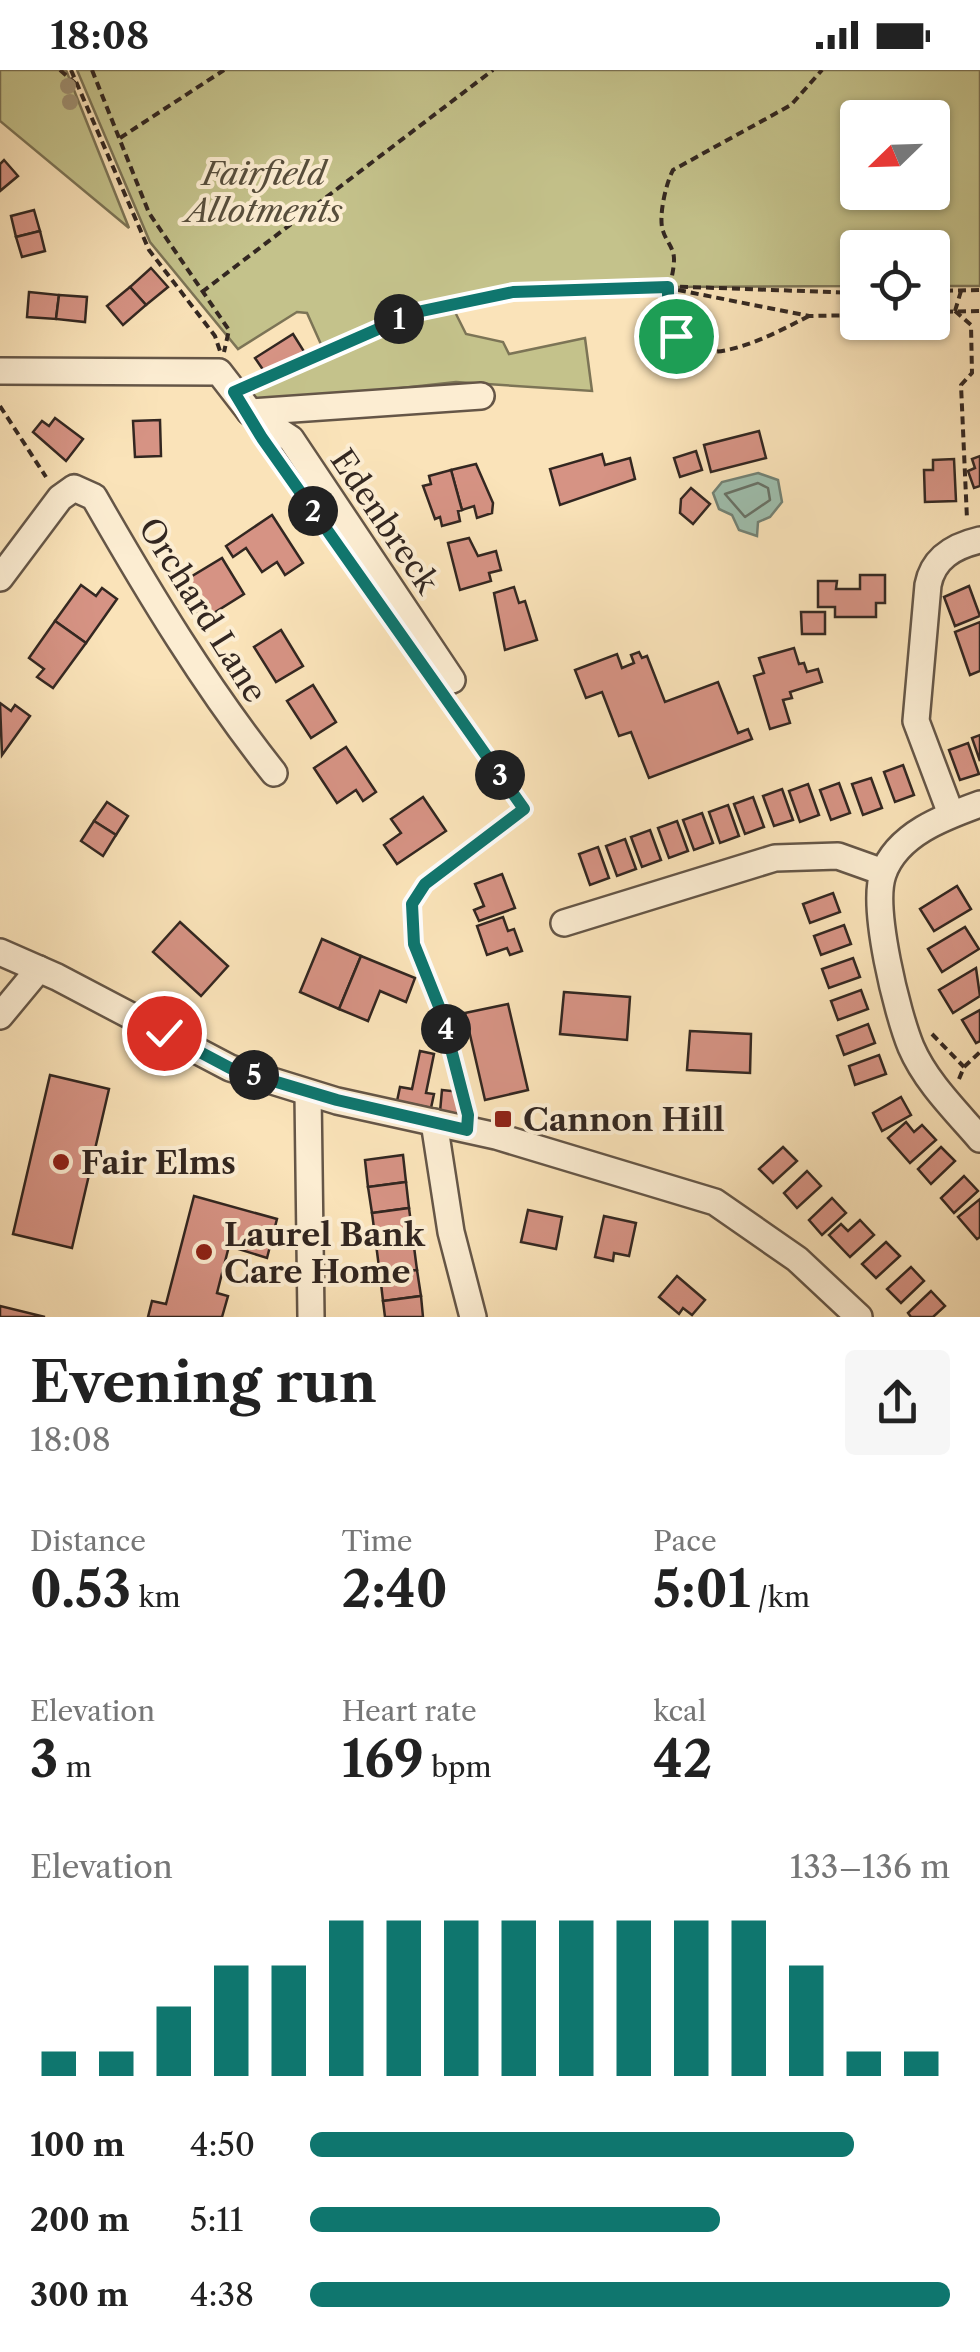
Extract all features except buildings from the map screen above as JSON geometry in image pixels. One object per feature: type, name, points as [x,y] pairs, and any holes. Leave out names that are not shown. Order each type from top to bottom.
[{"type":"street","points":[[0,371],[231,383]]},
{"type":"street","name":"Edenbreck","points":[[231,383],[481,396]]},
{"type":"street","name":"Edenbreck","points":[[231,383],[291,439],[449,689]]},
{"type":"street","points":[[0,578],[67,493]]},
{"type":"street","name":"Orchard Lane","points":[[67,493],[94,497],[164,621],[274,773]]},
{"type":"street","points":[[951,814],[916,721],[932,566],[974,541]]},
{"type":"street","points":[[980,804],[914,834],[883,872],[880,894],[887,953],[911,1046],[980,1139]]},
{"type":"street","points":[[571,918],[775,858],[809,853],[838,856],[883,872]]},
{"type":"street","points":[[0,952],[230,1068],[308,1093],[467,1130],[715,1202],[797,1259],[853,1315]]},
{"type":"street","points":[[0,1016],[39,969]]},
{"type":"street","points":[[308,1093],[311,1317]]},
{"type":"street","points":[[434,1122],[451,1232],[473,1317]]},
{"type":"path","points":[[60,70],[77,84]]},
{"type":"path","points":[[71,70],[149,250],[215,336],[231,383]]},
{"type":"path","points":[[92,70],[149,213],[230,330],[231,383]]},
{"type":"path","points":[[120,138],[224,70]]},
{"type":"path","points":[[202,292],[493,70]]},
{"type":"path","points":[[809,316],[763,339],[718,354],[702,353],[676,336],[668,314],[674,254],[661,228],[673,170],[791,106],[822,70]]},
{"type":"path","points":[[231,383],[417,312],[513,292],[668,287],[840,292]]},
{"type":"path","points":[[668,287],[732,304],[809,316],[840,315]]},
{"type":"path","points":[[950,291],[980,290]]},
{"type":"path","points":[[955,310],[961,291]]},
{"type":"path","points":[[950,310],[980,311]]},
{"type":"path","points":[[955,310],[971,325]]},
{"type":"path","points":[[972,311],[972,373],[961,385],[960,414],[974,541]]},
{"type":"path","points":[[0,406],[67,493]]},
{"type":"path","points":[[449,689],[524,809],[425,884],[412,904],[414,944],[442,1014],[468,1115],[467,1130]]},
{"type":"path","points":[[957,1112],[960,1076],[980,1052]]},
{"type":"green space","points":[[0,70],[66,70],[129,228],[0,121]]},
{"type":"green space","name":"Fairfield Allotments","points":[[77,70],[980,70],[980,286],[950,286],[950,230],[840,230],[840,286],[668,287],[484,297],[451,304],[466,334],[503,342],[509,354],[585,338],[592,391],[456,382],[264,403],[235,392],[271,382],[324,351],[307,313],[297,312],[238,349],[150,242]]},
{"type":"water","points":[[758,473],[778,480],[782,502],[770,517],[758,522],[757,536],[739,530],[732,515],[719,509],[713,493],[722,482]]},
{"type":"place","name":"Cannon Hill","points":[[503,1119]]},
{"type":"place","name":"Fair Elms","points":[[61,1162]]},
{"type":"place","name":"Laurel Bank Care Home","points":[[204,1252]]},
{"type":"route","points":[[164,1033],[230,1068],[308,1093],[467,1130],[468,1115],[442,1014],[414,944],[412,904],[425,884],[524,813],[262,438],[250,412],[234,392],[266,382],[324,350],[417,312],[513,292],[668,287],[668,314],[676,336]]}]
